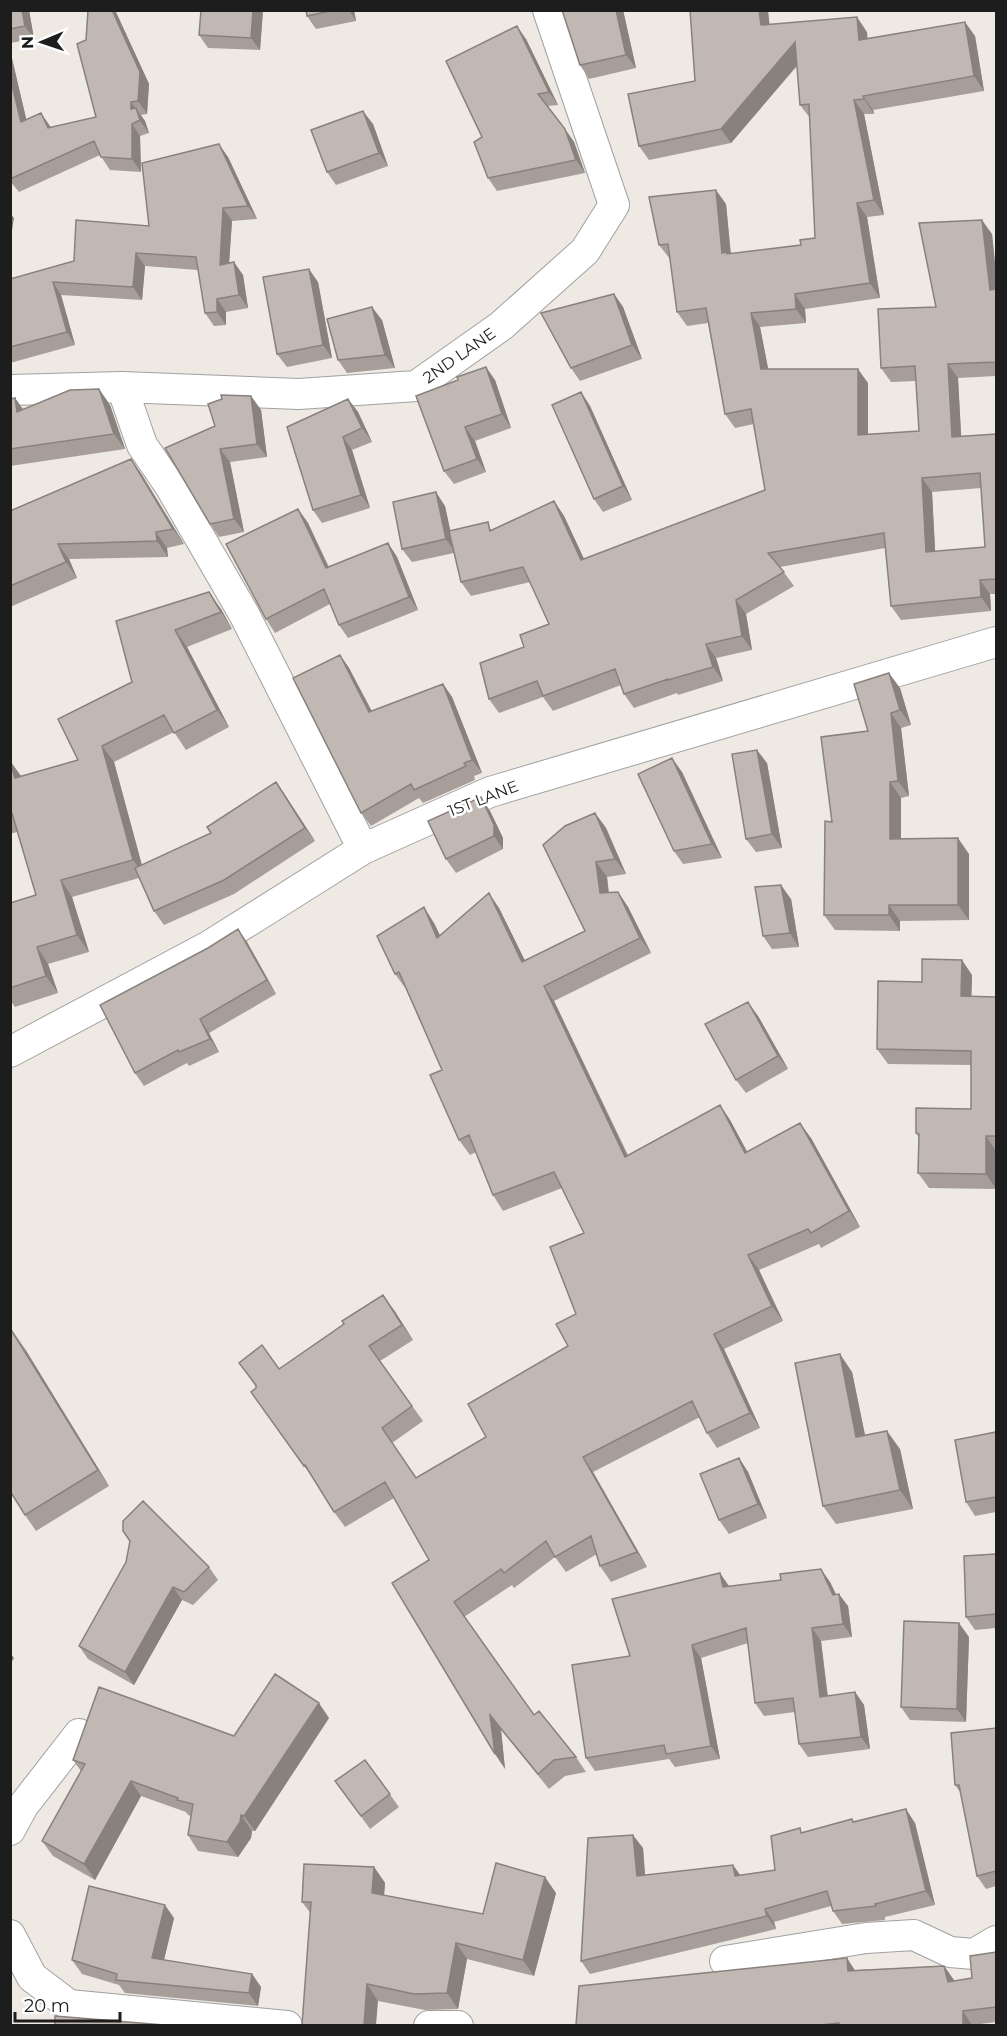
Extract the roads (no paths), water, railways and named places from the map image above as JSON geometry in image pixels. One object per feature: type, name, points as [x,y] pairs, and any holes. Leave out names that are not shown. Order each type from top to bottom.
[{"type":"street","name":"2ND LANE","points":[[10,390],[122,387],[299,394],[416,386],[501,326],[585,251],[614,205],[548,10]]},
{"type":"street","points":[[122,387],[142,444],[170,486],[244,614],[363,849]]},
{"type":"street","name":"1ST LANE","points":[[10,1052],[209,946],[363,849],[490,792],[996,642]]},
{"type":"street","points":[[10,1830],[23,1806],[79,1734]]},
{"type":"street","points":[[10,1935],[32,1977],[69,2005],[287,2025]]},
{"type":"street","points":[[725,1961],[875,1937],[914,1935],[950,1952],[974,1954],[996,1941]]},
{"type":"street","points":[[429,2025],[458,2025]]}]
